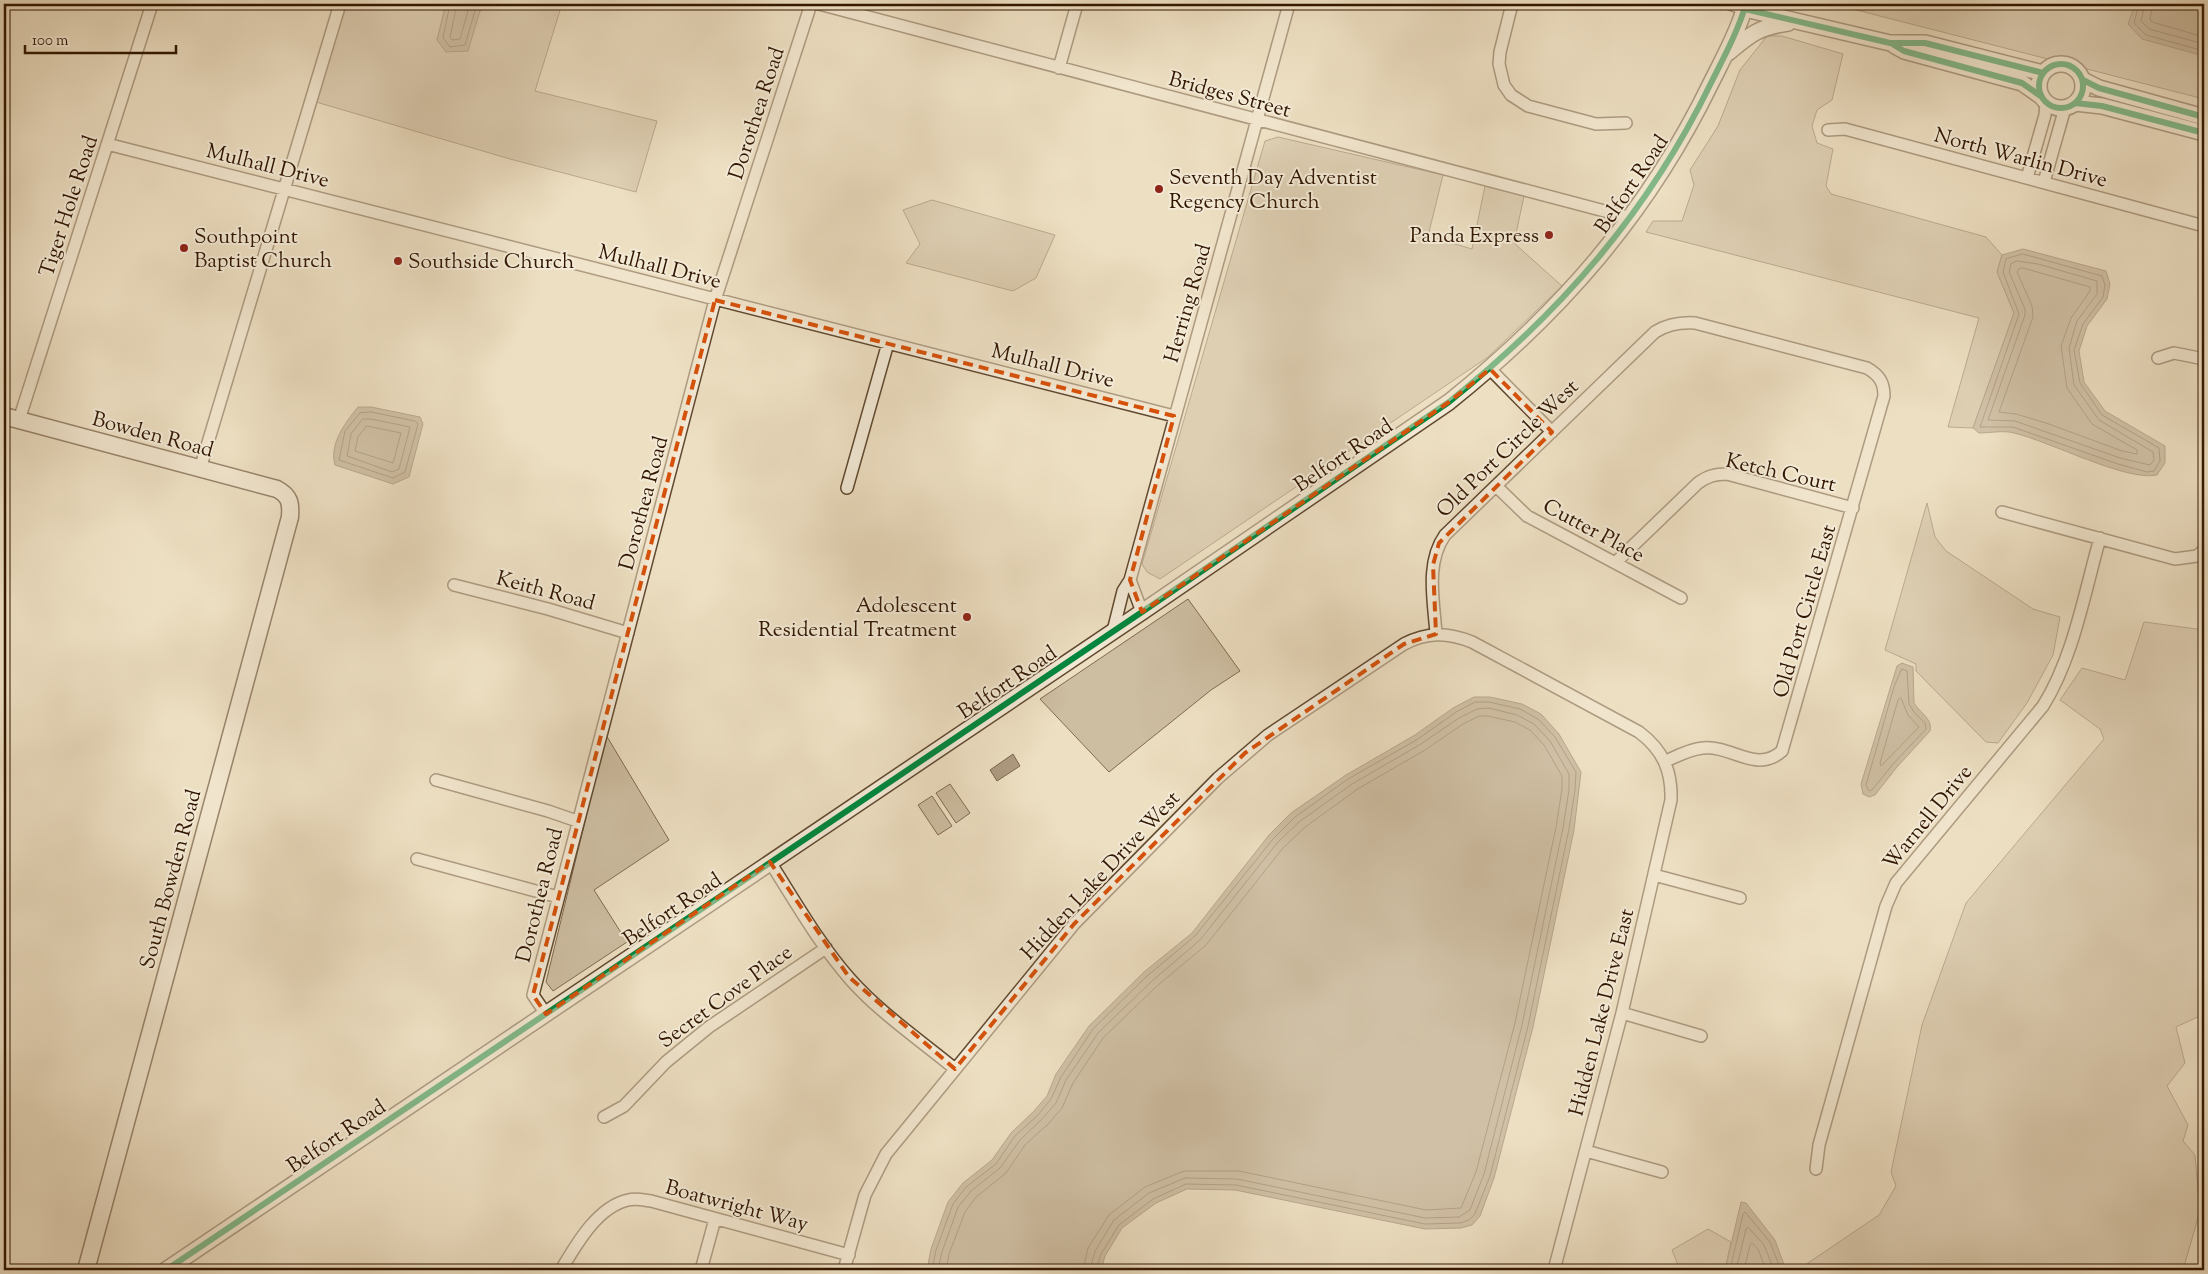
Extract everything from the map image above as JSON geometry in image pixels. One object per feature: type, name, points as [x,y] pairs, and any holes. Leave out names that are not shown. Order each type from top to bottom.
[{"type":"main road","name":"Bowden Road","points":[[11,418],[277,490],[289,499]]},
{"type":"main road","name":"South Bowden Road","points":[[86,1270],[290,517],[289,499]]},
{"type":"street","name":"Tiger Hole Road","points":[[11,418],[107,144],[152,4]]},
{"type":"street","points":[[200,469],[340,4]]},
{"type":"street","name":"Dorothea Road","points":[[546,1014],[533,994],[577,821],[715,300],[811,4]]},
{"type":"street","name":"Bridges Street","points":[[819,4],[1631,218]]},
{"type":"street","points":[[1059,68],[1077,4]]},
{"type":"street","name":"Herring Road","points":[[1113,631],[1123,591],[1130,580],[1290,4]]},
{"type":"street","points":[[1512,4],[1500,52],[1501,88],[1528,106],[1596,124],[1626,123]]},
{"type":"street","points":[[1730,4],[1746,6],[1794,22],[1890,43],[1926,43],[2043,72]]},
{"type":"street","points":[[1774,4],[1794,22]]},
{"type":"street","name":"Belfort Road","points":[[166,1270],[1142,612],[1449,402],[1490,369],[1544,319],[1590,268],[1631,218],[1664,170],[1702,103],[1746,6]]},
{"type":"street","points":[[1724,56],[1754,31],[1766,26],[1794,22]]},
{"type":"street","points":[[1890,43],[1904,50],[2022,83],[2055,107],[2070,105],[2102,106],[2204,133]]},
{"type":"street","points":[[2027,178],[2045,115],[2044,100],[2039,84],[2043,72],[2057,64],[2065,64],[2079,73],[2083,80],[2083,89],[2070,105],[2055,144],[2044,182]]},
{"type":"street","points":[[2083,80],[2098,88],[2204,117]]},
{"type":"street","name":"North Warlin Drive","points":[[1828,130],[1845,128],[2204,226]]},
{"type":"street","points":[[2038,140],[2055,144]]},
{"type":"street","name":"Mulhall Drive","points":[[107,144],[1174,416]]},
{"type":"street","name":"Old Port Circle East","points":[[1666,761],[1703,748],[1712,748],[1758,760],[1768,760],[1782,751],[1854,508],[1884,396],[1884,386],[1880,378],[1867,368],[1695,323],[1673,323]]},
{"type":"street","name":"Old Port Circle West","points":[[1436,634],[1433,565],[1435,553],[1445,534],[1655,332],[1673,323]]},
{"type":"street","points":[[847,488],[888,343]]},
{"type":"street","points":[[2158,358],[2174,353],[2204,358]]},
{"type":"street","points":[[1490,369],[1552,432]]},
{"type":"street","name":"Ketch Court","points":[[1614,563],[1698,483],[1707,477],[1717,474],[1728,474],[1854,508]]},
{"type":"street","name":"Cutter Place","points":[[1496,486],[1527,516],[1681,598]]},
{"type":"street","points":[[2002,512],[2175,559],[2200,553]]},
{"type":"street","name":"Warnell Drive","points":[[1816,1169],[1819,1145],[1832,1097],[1886,906],[1896,883],[2043,706],[2055,687],[2065,660],[2100,538]]},
{"type":"street","points":[[1130,580],[1142,612]]},
{"type":"street","name":"Keith Road","points":[[454,584],[628,633]]},
{"type":"street","points":[[1436,634],[1449,635],[1472,642],[1638,732],[1656,747],[1666,761]]},
{"type":"street","name":"Hidden Lake Drive West","points":[[844,1270],[865,1196],[886,1154],[1074,924],[1245,753],[1305,709],[1404,644],[1416,638],[1436,634]]},
{"type":"street","name":"Hidden Lake Drive East","points":[[1554,1270],[1622,1013],[1671,800],[1672,786],[1666,761]]},
{"type":"street","points":[[436,780],[548,811],[577,821]]},
{"type":"street","points":[[417,859],[558,897]]},
{"type":"street","points":[[770,862],[826,948],[863,993],[955,1069]]},
{"type":"street","points":[[1654,875],[1740,898]]},
{"type":"street","name":"Secret Cove Place","points":[[604,1117],[624,1106],[666,1062],[708,1027],[826,948]]},
{"type":"street","points":[[1622,1013],[1701,1036]]},
{"type":"street","points":[[1586,1151],[1662,1172]]},
{"type":"street","name":"Boatwright Way","points":[[561,1270],[596,1220],[615,1205],[637,1199],[652,1201],[849,1255]]},
{"type":"street","points":[[702,1270],[715,1219]]},
{"type":"highlighted area","points":[[715,300],[1174,416],[1130,580],[1142,612],[1449,402],[1490,369],[1552,432],[1439,543],[1433,565],[1436,634],[1404,644],[1245,753],[1074,924],[955,1069],[849,977],[770,862],[546,1014],[533,995]]},
{"type":"shaded area","points":[[345,4],[446,4],[437,40],[480,12],[482,4],[562,4],[535,91],[657,121],[636,192],[510,159],[316,102]]},
{"type":"shaded area","points":[[1833,4],[2204,4],[2204,99]]},
{"type":"shaded area","points":[[1767,36],[1782,36],[1843,54],[1832,100],[1817,110],[1812,126],[1817,143],[1833,149],[1826,186],[1831,194],[1986,237],[2002,255],[1997,272],[2014,313],[1973,428],[1948,427],[1979,318],[1646,232],[1653,221],[1682,221],[1694,185],[1690,170],[1718,126],[1740,70]]},
{"type":"shaded area","points":[[1278,137],[1443,175],[1428,236],[1472,249],[1485,186],[1524,196],[1514,243],[1562,286],[1488,357],[1160,579],[1147,572],[1142,564],[1265,141]]},
{"type":"shaded area","points":[[932,200],[1055,235],[1036,278],[1013,291],[906,263],[920,244],[903,210]]},
{"type":"shaded area","points":[[1927,503],[1935,537],[1946,551],[2033,609],[2060,617],[2053,655],[2027,703],[1998,743],[1986,742],[1916,671],[1916,664],[1885,650]]},
{"type":"shaded area","points":[[1188,599],[1240,671],[1211,690],[1109,772],[1040,699]]},
{"type":"shaded area","points":[[2144,622],[2197,629],[2204,625],[2204,1014],[2176,1027],[2185,1063],[2167,1086],[2188,1125],[2183,1141],[2195,1155],[2200,1211],[2183,1270],[1805,1270],[1808,1263],[1879,1215],[1896,1186],[1891,1172],[1922,1025],[1966,903],[2104,739],[2100,729],[2060,700],[2082,668],[2125,680]]},
{"type":"shaded area","points":[[606,735],[669,840],[594,890],[627,942],[553,991],[546,982]]},
{"type":"shaded area","points":[[950,784],[970,813],[956,823],[936,793]]},
{"type":"shaded area","points":[[932,796],[952,826],[938,835],[918,805]]},
{"type":"shaded area","points":[[1708,1229],[1731,1242],[1725,1270],[1680,1270],[1672,1250]]},
{"type":"water","points":[[446,4],[482,4],[468,51],[446,52],[437,40]]},
{"type":"water","points":[[2135,4],[2204,4],[2204,56],[2142,39],[2128,24]]},
{"type":"water","points":[[2023,249],[2106,271],[2110,284],[2107,299],[2087,326],[2079,351],[2084,382],[2105,411],[2165,446],[2165,463],[2157,475],[2144,476],[2127,473],[2029,437],[2010,432],[1979,433],[1973,428],[2014,313],[1997,272],[2002,255]]},
{"type":"water","points":[[358,407],[371,407],[420,417],[423,424],[409,477],[393,484],[335,465],[334,449],[339,434]]},
{"type":"water","points":[[1902,663],[1913,667],[1914,703],[1930,723],[1930,731],[1897,767],[1875,795],[1869,797],[1863,794],[1861,784],[1897,666]]},
{"type":"water","points":[[1474,697],[1490,697],[1522,704],[1541,714],[1559,734],[1581,772],[1574,830],[1533,1027],[1494,1178],[1480,1216],[1472,1225],[1461,1228],[1425,1229],[1235,1190],[1187,1189],[1156,1203],[1122,1228],[1105,1256],[1101,1270],[927,1270],[931,1249],[948,1202],[963,1183],[992,1160],[1011,1133],[1047,1096],[1056,1074],[1089,1026],[1144,972],[1192,933],[1269,835],[1291,813],[1346,775],[1415,735],[1453,708]]},
{"type":"water","points":[[1013,754],[1020,766],[997,781],[990,770]]},
{"type":"water","points":[[1741,1202],[1746,1203],[1775,1240],[1786,1270],[1725,1270]]},
{"type":"cycle path","points":[[166,1270],[1142,612],[1449,402],[1528,333],[1598,258],[1630,218],[1686,130],[1730,44],[1746,4]]},
{"type":"cycle path","points":[[1745,9],[1890,43],[1925,43],[2043,73]]},
{"type":"cycle path","points":[[1894,45],[1904,51],[2022,83],[2042,97]]},
{"type":"cycle path","points":[[2057,64],[2065,64],[2077,70],[2083,86],[2077,102],[2065,108],[2057,108],[2045,102],[2039,90],[2039,82],[2045,70],[2057,64]]},
{"type":"cycle path","points":[[2083,80],[2099,88],[2204,117]]},
{"type":"cycle path","points":[[2075,103],[2102,106],[2204,133]]},
{"type":"place","name":"Seventh Day Adventist Regency Church","points":[[1159,189]]},
{"type":"place","name":"Panda Express","points":[[1549,235]]},
{"type":"place","name":"Southpoint Baptist Church","points":[[184,248]]},
{"type":"place","name":"Southside Church","points":[[398,261]]},
{"type":"place","name":"Adolescent Residential Treatment","points":[[967,617]]}]
